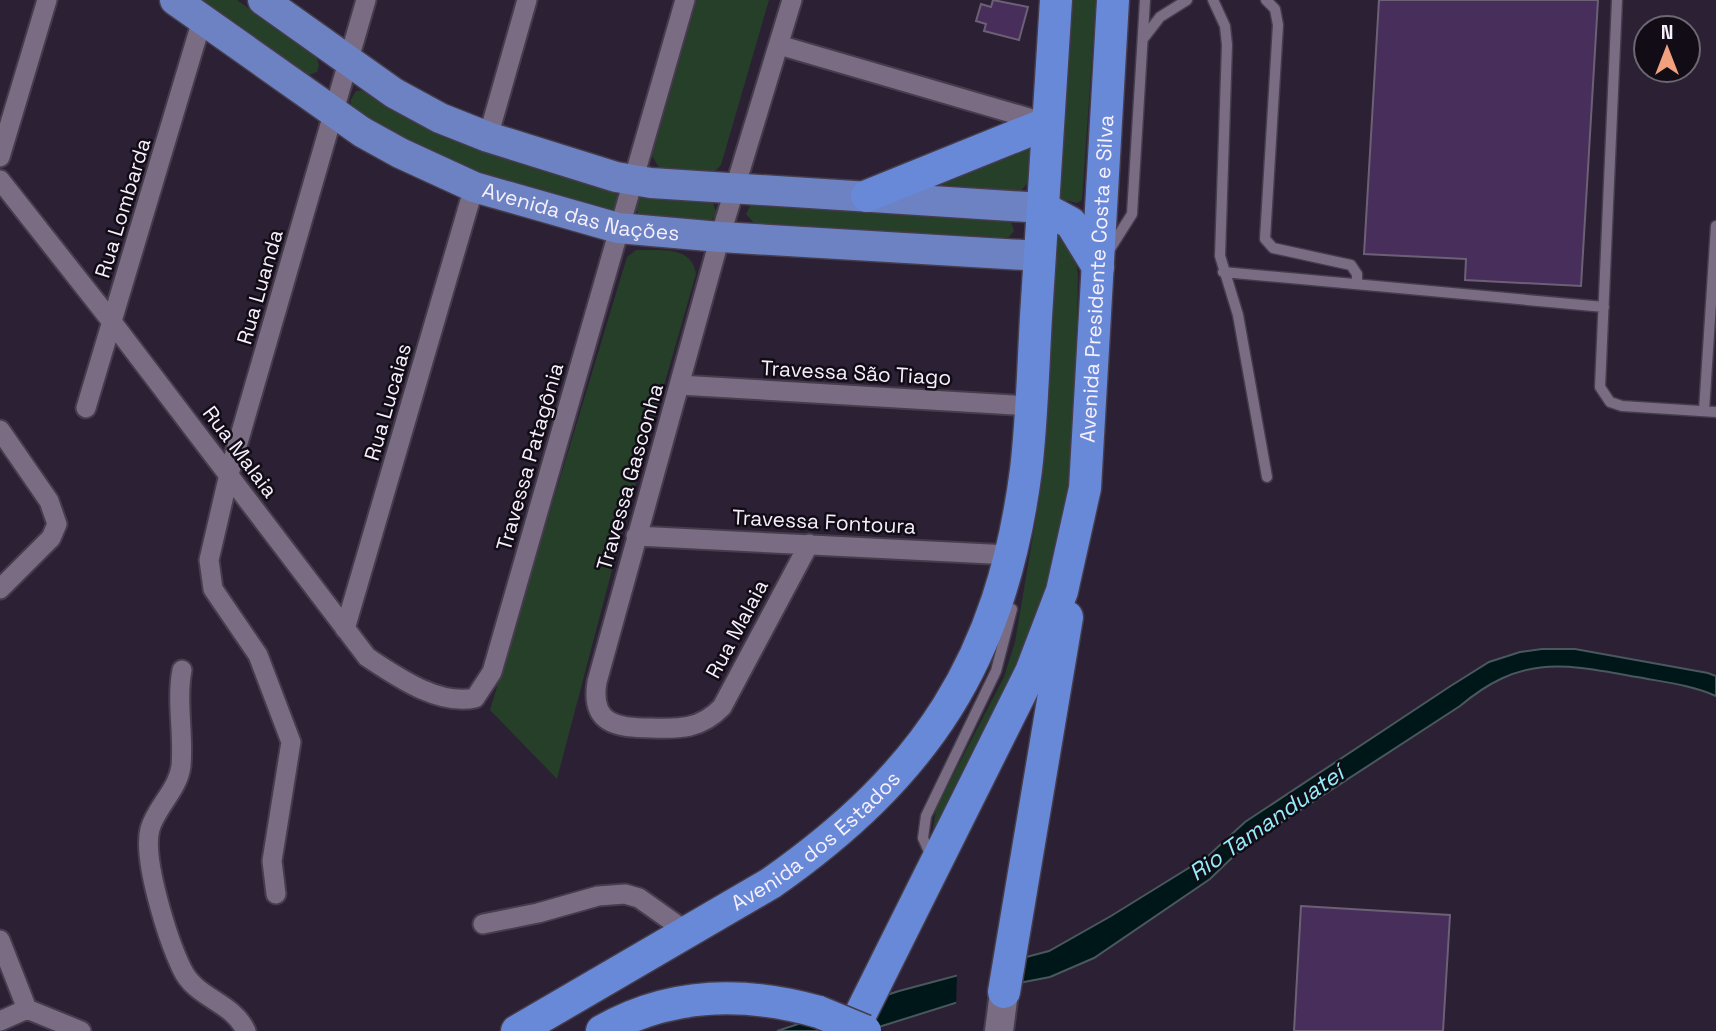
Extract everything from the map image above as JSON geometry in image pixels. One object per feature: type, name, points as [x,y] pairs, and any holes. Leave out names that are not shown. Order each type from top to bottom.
[{"type":"highway","points":[[1010,555],[1026,468],[1056,0]]},
{"type":"highway","name":"Avenida Presidente Costa e Silva","points":[[1072,557],[1085,488],[1114,0]]},
{"type":"highway","points":[[867,196],[1048,123]]},
{"type":"highway","points":[[1043,208],[1071,223],[1098,267]]},
{"type":"highway","name":"Avenida dos Estados","points":[[517,1031],[771,883],[810,856],[856,818],[906,767],[929,738],[968,670],[989,623],[1010,555]]},
{"type":"highway","points":[[852,1031],[1031,673],[1072,557]]},
{"type":"highway","points":[[1004,992],[1066,622],[1072,557]]},
{"type":"highway","points":[[612,1025],[686,1001],[753,998],[819,1012],[865,1031]]},
{"type":"main road","name":"Avenida das Nações","points":[[175,0],[334,113],[400,153],[474,187],[618,228],[720,237],[1040,256]]},
{"type":"main road","name":"Avenida das Nações","points":[[263,0],[418,108],[488,137],[633,181],[1043,208]]},
{"type":"main road","points":[[999,1031],[1004,992]]},
{"type":"street","points":[[0,157],[47,0]]},
{"type":"street","name":"Rua Luanda","points":[[276,894],[272,861],[291,742],[258,655],[214,589],[209,560],[229,474],[366,0]]},
{"type":"street","points":[[488,137],[527,0]]},
{"type":"street","name":"Travessa Patagônia","points":[[478,696],[492,672],[685,0]]},
{"type":"street","name":"Travessa Gasconha","points":[[612,725],[598,707],[595,691],[720,237],[792,0]]},
{"type":"street","name":"Rua Lombarda","points":[[86,408],[202,20]]},
{"type":"street","points":[[779,45],[1048,123]]},
{"type":"street","name":"Rua Malaia","points":[[0,180],[229,474],[367,657],[414,684],[449,699],[467,700],[478,696]]},
{"type":"street","name":"Rua Lucaias","points":[[345,629],[474,187]]},
{"type":"street","name":"Travessa São Tiago","points":[[679,385],[1030,407]]},
{"type":"street","points":[[0,430],[55,512],[57,524],[51,538],[0,589]]},
{"type":"street","name":"Travessa Fontoura","points":[[636,536],[1010,555]]},
{"type":"street","name":"Rua Malaia","points":[[612,725],[625,728],[682,729],[713,716],[722,707],[809,544]]},
{"type":"street","points":[[182,670],[178,703],[181,766],[150,828],[148,844],[151,876],[181,968],[202,993],[236,1014],[246,1031]]},
{"type":"street","points":[[483,924],[538,914],[598,896],[625,894],[639,898],[687,932]]},
{"type":"street","points":[[0,940],[27,1009]]},
{"type":"street","points":[[0,1021],[27,1009],[82,1031]]},
{"type":"lane","points":[[1098,267],[1132,214],[1145,0]]},
{"type":"lane","points":[[1143,39],[1160,17],[1187,0]]},
{"type":"lane","points":[[1213,0],[1225,26],[1227,45],[1220,237],[1223,272],[1238,315],[1267,477]]},
{"type":"lane","points":[[1266,0],[1275,9],[1278,25],[1265,239],[1273,248],[1351,265],[1357,274],[1357,285]]},
{"type":"lane","points":[[1617,0],[1600,387],[1610,402],[1622,406],[1716,412]]},
{"type":"lane","points":[[1704,411],[1716,226]]},
{"type":"lane","points":[[1223,272],[1604,307]]},
{"type":"lane","points":[[935,866],[923,838],[923,824],[996,671],[1012,609]]},
{"type":"green space","points":[[197,0],[237,0],[316,56],[319,65],[317,72],[306,76]]},
{"type":"green space","points":[[697,0],[769,0],[721,165],[714,172],[660,169],[652,156]]},
{"type":"green space","points":[[1067,0],[1096,0],[1082,200],[1077,203],[1057,198]]},
{"type":"green space","points":[[365,90],[615,191],[619,199],[612,211],[489,176],[430,153],[357,111],[350,101],[356,91]]},
{"type":"green space","points":[[1032,146],[1029,181],[1021,191],[934,184]]},
{"type":"green space","points":[[640,196],[712,200],[717,214],[710,221],[640,216],[634,207]]},
{"type":"green space","points":[[751,204],[1010,219],[1014,231],[1009,237],[999,239],[755,224],[746,214]]},
{"type":"green space","points":[[1056,230],[1075,256],[1078,275],[1074,462],[1044,612],[932,836],[936,808],[1004,677],[1015,642],[1041,488]]},
{"type":"green space","points":[[636,250],[681,253],[693,264],[696,274],[623,528],[557,779],[490,710],[627,257]]},
{"type":"water","name":"Rio Tamanduateí","points":[[1575,649],[1708,673],[1716,676],[1716,696],[1677,684],[1565,667],[1544,667],[1503,678],[1482,689],[1242,848],[1210,879],[1094,958],[1050,977],[1019,983],[866,1031],[777,1031],[899,991],[1049,951],[1208,856],[1245,822],[1489,662],[1520,652]]},
{"type":"pier","points":[[1019,954],[1014,988],[956,1007],[957,971]]},
{"type":"building","points":[[993,0],[1028,7],[1019,40],[984,31],[986,24],[976,21],[981,4],[991,7]]},
{"type":"building","points":[[1379,0],[1598,0],[1581,286],[1465,280],[1466,259],[1364,254]]},
{"type":"building","points":[[1301,906],[1450,915],[1443,1031],[1294,1031]]}]
